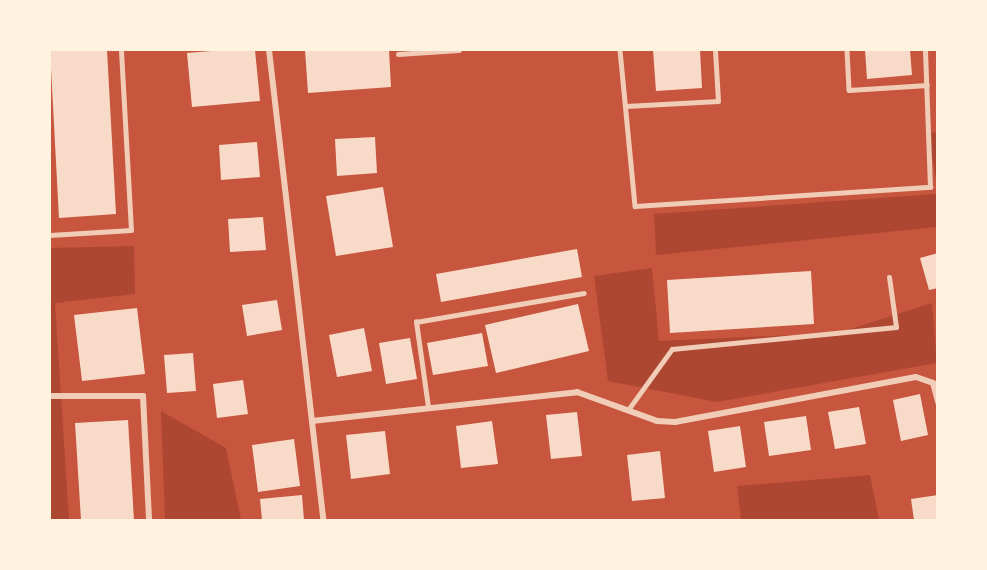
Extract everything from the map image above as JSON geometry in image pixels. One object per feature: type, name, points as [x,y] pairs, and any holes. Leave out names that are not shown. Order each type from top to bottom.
[{"type":"street","points":[[269,50],[323,520]]},
{"type":"street","points":[[312,421],[577,392],[657,421],[675,422],[916,376],[933,383],[938,402]]},
{"type":"street","points":[[50,396],[143,396],[149,520]]},
{"type":"lane","points":[[50,235],[132,230],[121,50]]},
{"type":"lane","points":[[398,54],[459,50]]},
{"type":"lane","points":[[620,50],[635,206],[938,186]]},
{"type":"lane","points":[[626,106],[717,101],[715,50]]},
{"type":"lane","points":[[847,50],[849,90],[927,85]]},
{"type":"lane","points":[[925,50],[930,187]]},
{"type":"lane","points":[[628,410],[672,349],[896,327],[889,277]]},
{"type":"lane","points":[[428,408],[416,322],[584,294]]},
{"type":"shaded area","points":[[937,132],[937,185],[928,134]]},
{"type":"shaded area","points":[[937,194],[937,227],[656,255],[654,214]]},
{"type":"shaded area","points":[[134,246],[135,294],[55,303],[69,520],[50,520],[50,248]]},
{"type":"shaded area","points":[[652,268],[659,341],[838,333],[932,303],[937,363],[717,402],[608,381],[594,276]]},
{"type":"shaded area","points":[[161,411],[226,448],[241,520],[165,520]]},
{"type":"shaded area","points":[[870,475],[879,520],[741,520],[737,486]]},
{"type":"building","points":[[50,50],[107,50],[116,214],[59,218]]},
{"type":"building","points":[[255,50],[260,101],[192,107],[187,53]]},
{"type":"building","points":[[305,50],[389,50],[391,87],[308,93]]},
{"type":"building","points":[[653,50],[700,50],[702,88],[656,91]]},
{"type":"building","points":[[865,50],[910,50],[912,75],[867,79]]},
{"type":"building","points":[[375,137],[377,173],[337,176],[335,139]]},
{"type":"building","points":[[257,142],[260,177],[221,180],[219,145]]},
{"type":"building","points":[[383,187],[393,247],[336,256],[326,196]]},
{"type":"building","points":[[263,217],[266,250],[230,252],[228,219]]},
{"type":"building","points":[[577,249],[582,277],[441,302],[436,274]]},
{"type":"building","points":[[938,253],[938,288],[929,290],[920,258]]},
{"type":"building","points":[[811,271],[814,324],[670,333],[667,280]]},
{"type":"building","points":[[277,300],[282,330],[247,336],[242,305]]},
{"type":"building","points":[[578,304],[589,351],[496,373],[485,325]]},
{"type":"building","points":[[137,308],[145,374],[82,381],[74,315]]},
{"type":"building","points":[[364,328],[372,371],[337,377],[329,335]]},
{"type":"building","points":[[482,333],[488,366],[433,375],[427,343]]},
{"type":"building","points":[[410,338],[417,379],[386,384],[379,343]]},
{"type":"building","points":[[193,353],[196,391],[167,393],[164,355]]},
{"type":"building","points":[[243,380],[248,414],[217,418],[213,384]]},
{"type":"building","points":[[920,394],[928,435],[901,441],[893,400]]},
{"type":"building","points":[[859,407],[866,444],[835,449],[828,412]]},
{"type":"building","points":[[577,412],[582,456],[551,459],[546,415]]},
{"type":"building","points":[[806,416],[811,450],[769,456],[764,422]]},
{"type":"building","points":[[128,420],[134,520],[81,520],[75,423]]},
{"type":"building","points":[[492,421],[498,464],[461,468],[456,426]]},
{"type":"building","points":[[740,426],[746,467],[714,472],[708,431]]},
{"type":"building","points":[[385,431],[390,474],[351,479],[346,435]]},
{"type":"building","points":[[294,439],[300,486],[258,492],[252,445]]},
{"type":"building","points":[[660,451],[665,498],[632,501],[627,455]]},
{"type":"building","points":[[302,495],[304,520],[262,520],[260,499]]},
{"type":"building","points":[[938,495],[938,520],[914,520],[911,499]]}]
